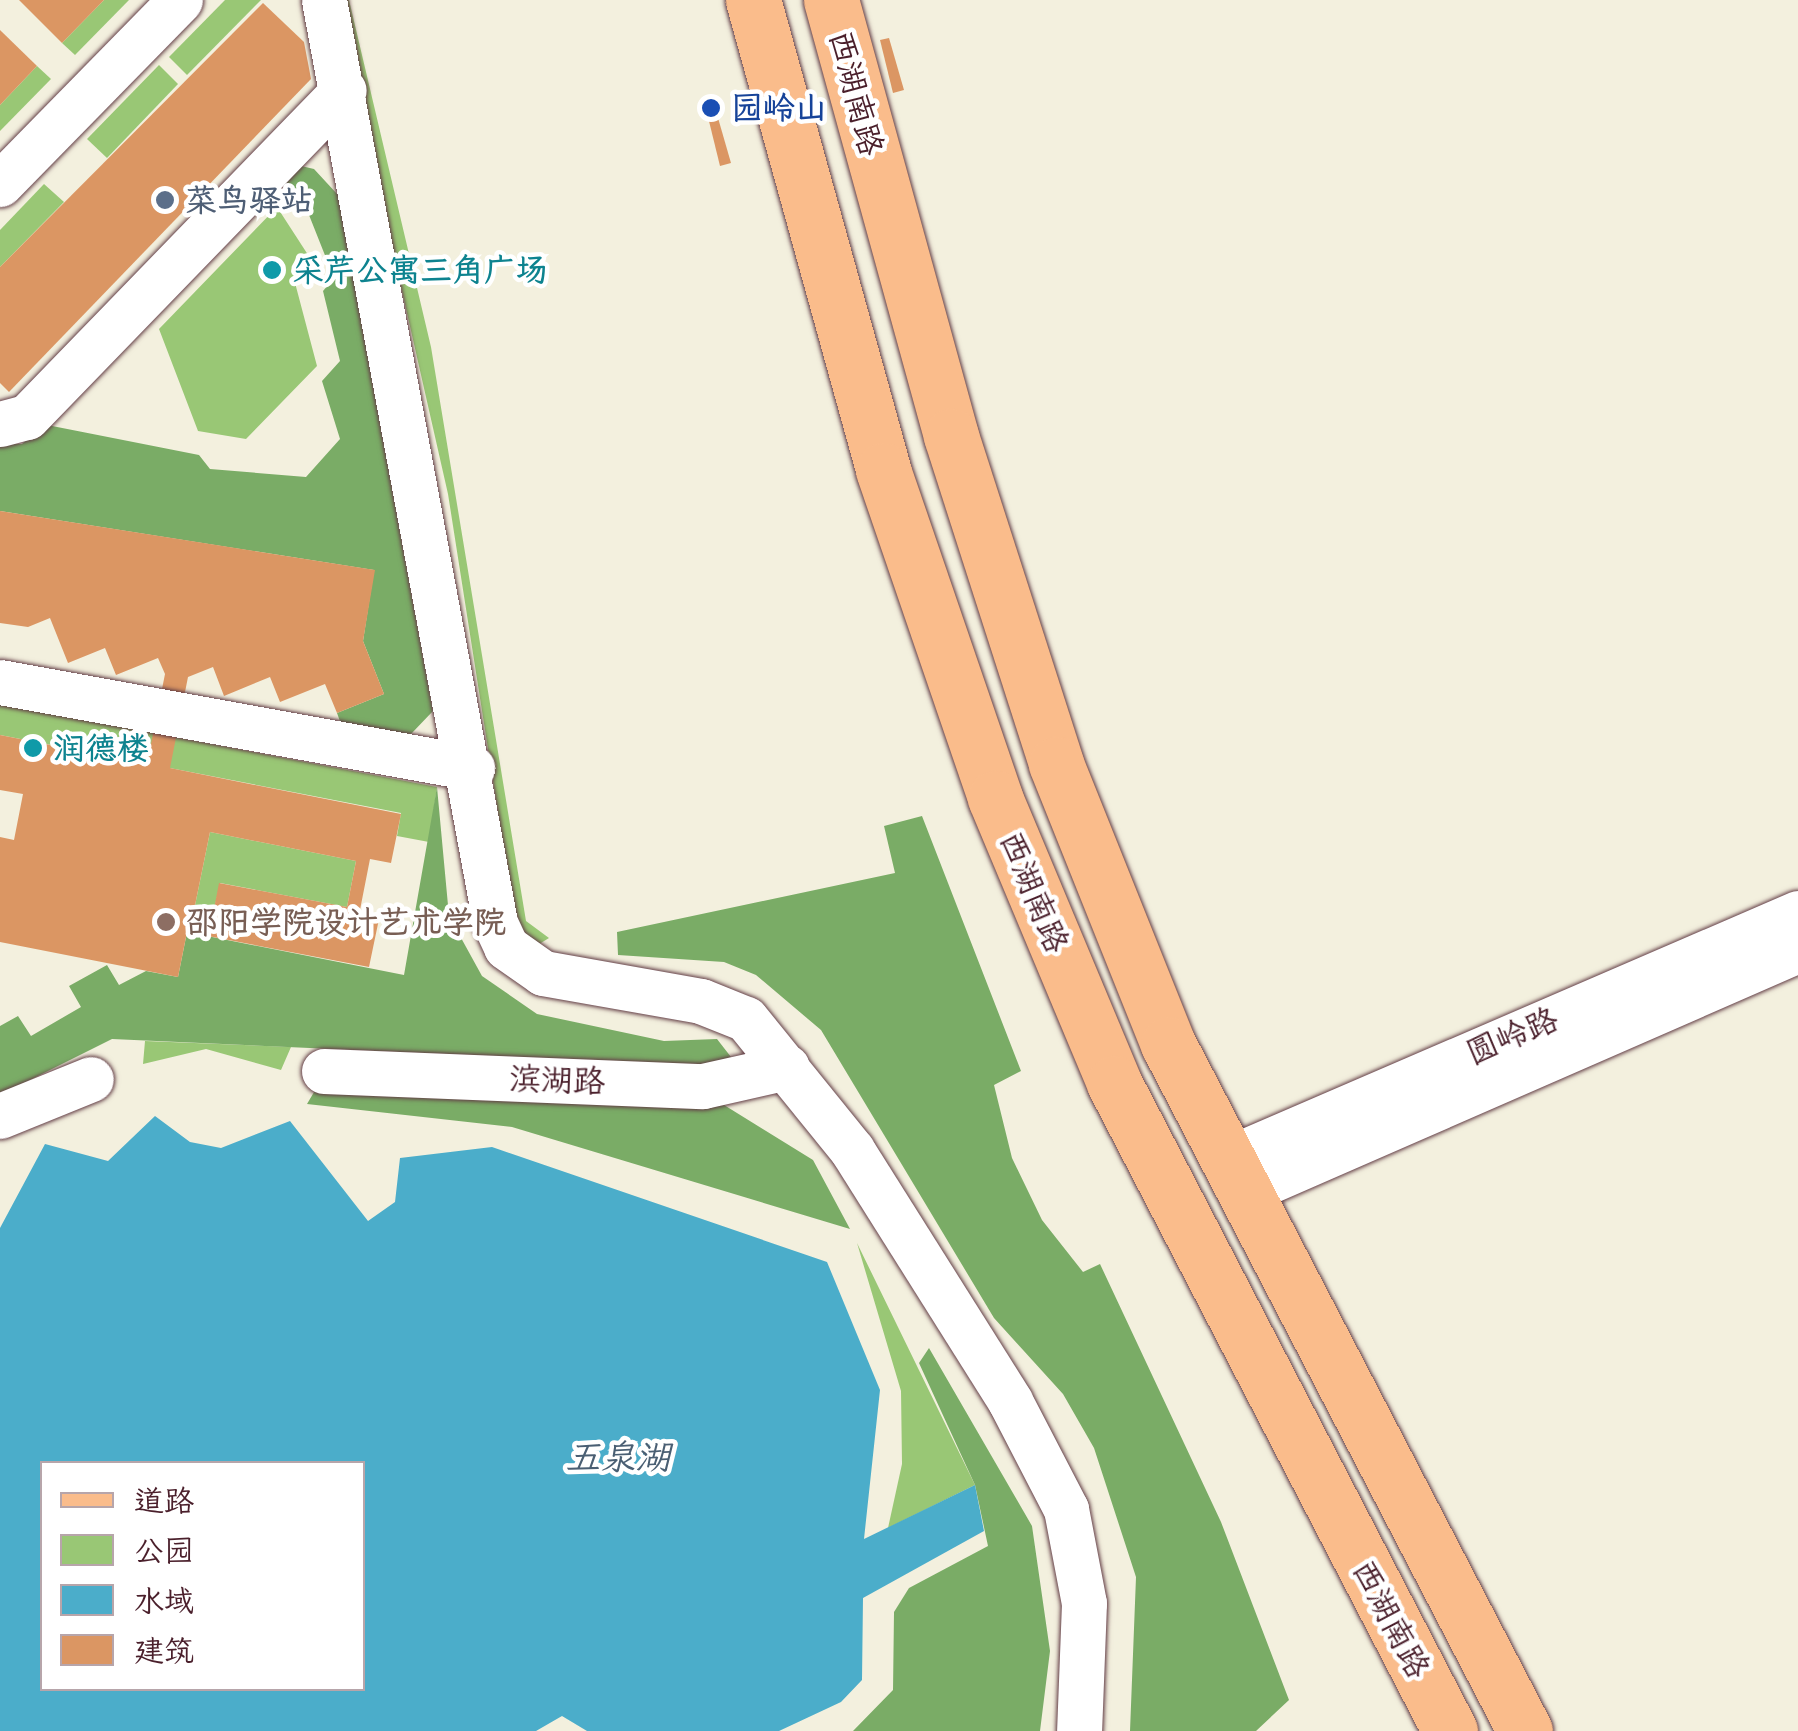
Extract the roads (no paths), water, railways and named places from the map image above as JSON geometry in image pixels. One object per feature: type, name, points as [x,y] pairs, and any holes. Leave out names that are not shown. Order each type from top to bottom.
[{"type":"main road","name":"西湖南路","points":[[753,0],[883,470],[994,798],[1114,1083],[1447,1729]]},
{"type":"main road","name":"西湖南路","points":[[831,0],[951,436],[1056,764],[1233,1176],[1526,1731]]},
{"type":"street","points":[[0,184],[180,0]]},
{"type":"street","points":[[324,0],[472,768],[487,888],[506,947],[566,980],[727,1007],[788,1066],[852,1150],[1010,1401],[1066,1509],[1084,1603],[1078,1731]]},
{"type":"street","points":[[0,424],[27,417],[344,90]]},
{"type":"street","points":[[0,682],[472,768]]},
{"type":"street","name":"圆岭路","points":[[1233,1176],[1798,913]]},
{"type":"street","name":"圆岭路","points":[[1233,1176],[1798,950]]},
{"type":"street","name":"滨湖路","points":[[324,1071],[702,1086],[788,1066]]},
{"type":"street","points":[[0,1116],[92,1079]]},
{"type":"water","name":"五泉湖","points":[[155,1116],[190,1142],[221,1148],[290,1121],[368,1221],[395,1202],[400,1158],[492,1147],[827,1262],[880,1390],[864,1539],[975,1485],[984,1531],[863,1598],[862,1680],[841,1702],[779,1731],[587,1731],[562,1716],[536,1731],[0,1731],[0,1228],[45,1144],[108,1161]]},
{"type":"place","name":"园岭山","points":[[711,108]]},
{"type":"place","name":"菜鸟驿站","points":[[165,200]]},
{"type":"place","name":"采芹公寓三角广场","points":[[272,270]]},
{"type":"place","name":"润德楼","points":[[33,748]]},
{"type":"place","name":"邵阳学院设计艺术学院","points":[[166,922]]}]
